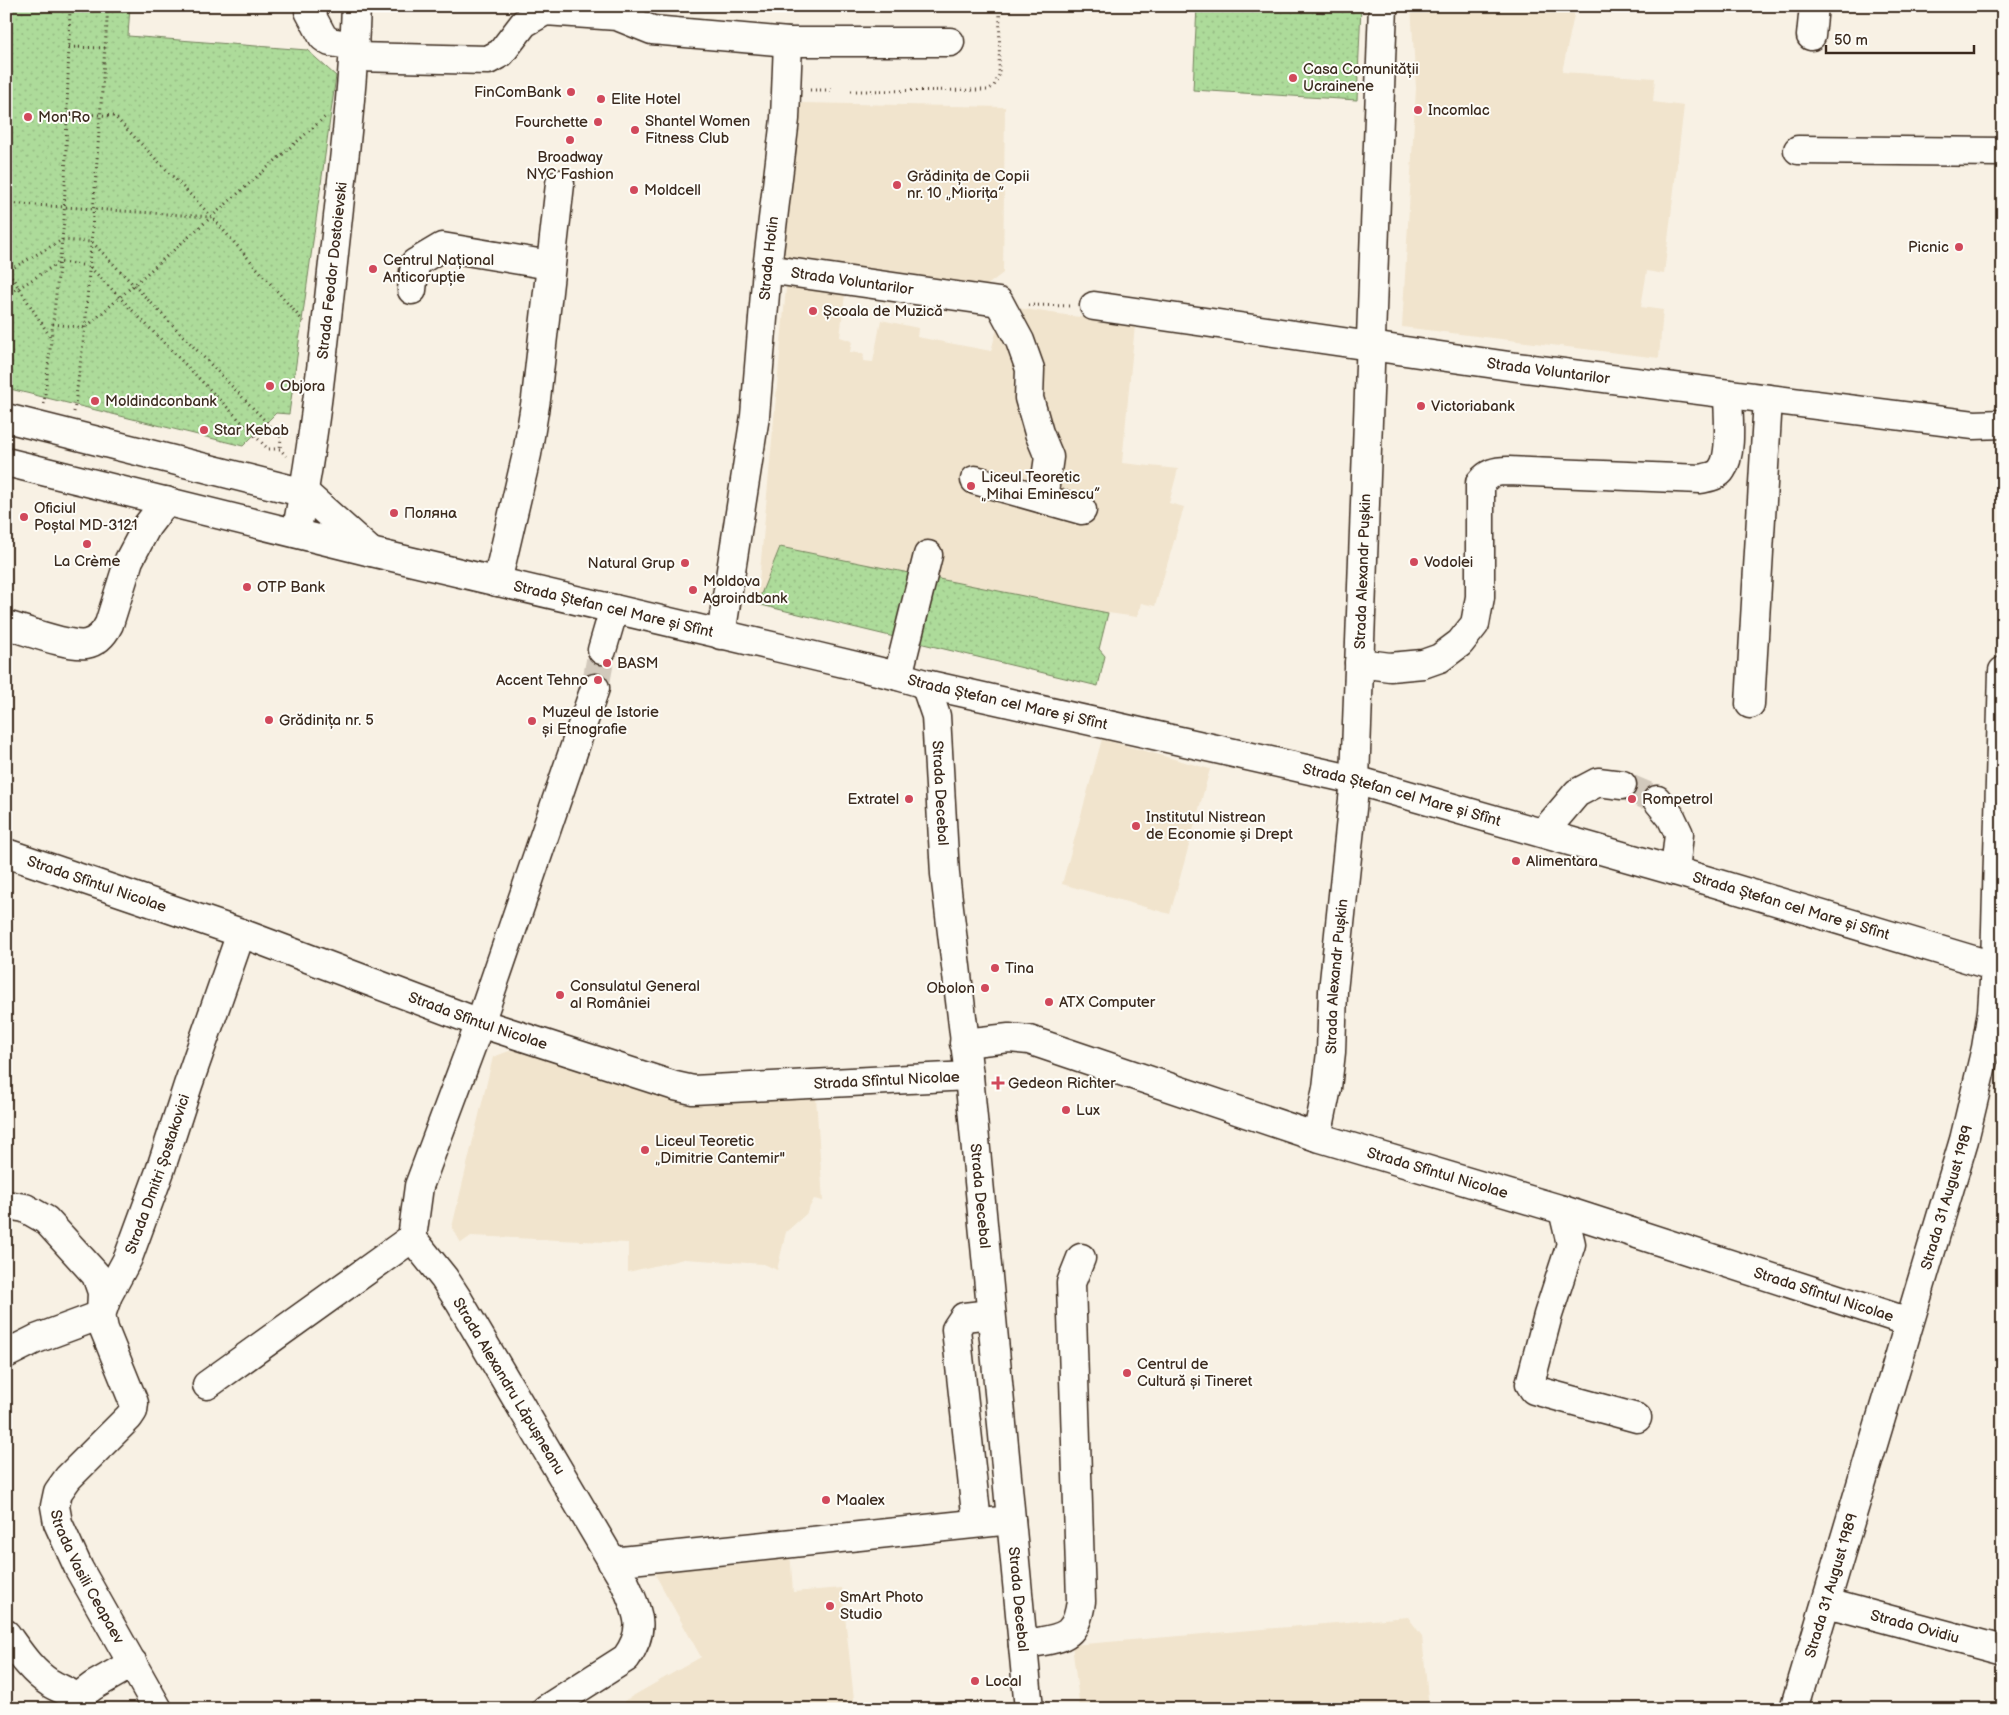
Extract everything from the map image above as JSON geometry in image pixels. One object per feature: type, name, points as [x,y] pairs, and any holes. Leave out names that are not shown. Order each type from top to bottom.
[{"type":"street","points":[[309,6],[309,11],[324,37],[330,42],[354,52],[488,60],[501,53],[524,23],[544,11],[617,16],[652,30],[788,42],[950,42]]},
{"type":"street","name":"Strada Fеodor Dostoievski","points":[[296,534],[305,493],[324,346],[352,93],[356,6]]},
{"type":"street","name":"Strada Alexandr Pușkin","points":[[1317,1137],[1327,1088],[1331,1052],[1333,991],[1355,780],[1382,6]]},
{"type":"street","points":[[1812,36],[1814,6]]},
{"type":"street","name":"Strada Hotin","points":[[721,634],[755,416],[767,269],[786,119],[788,42]]},
{"type":"street","points":[[1798,150],[2003,152]]},
{"type":"street","points":[[497,582],[527,454],[536,399],[560,184]]},
{"type":"street","points":[[412,290],[415,263],[442,247],[550,265]]},
{"type":"street","name":"Strada Voluntarilor","points":[[767,269],[999,302]]},
{"type":"street","points":[[999,302],[1020,341],[1030,369],[1029,398],[1036,425],[1048,456],[1043,499]]},
{"type":"street","name":"Strada Voluntarilor","points":[[1094,306],[1370,346],[1728,394],[1974,425],[2003,424]]},
{"type":"street","points":[[1359,662],[1390,667],[1423,664],[1440,658],[1460,643],[1475,624],[1480,597],[1480,483],[1486,476],[1494,471],[1508,471],[1696,479],[1711,477],[1722,471],[1726,462],[1728,448],[1728,394]]},
{"type":"street","points":[[1750,704],[1768,399]]},
{"type":"street","points":[[6,418],[305,493],[371,552]]},
{"type":"street","name":"Strada Ștefan cel Mare și Sfînt","points":[[6,462],[296,534],[898,676],[925,684],[1355,780],[1675,871],[1999,967]]},
{"type":"street","points":[[975,480],[1082,510]]},
{"type":"street","points":[[6,625],[74,644],[86,644],[96,640],[104,633],[109,624],[129,560],[147,526],[166,501]]},
{"type":"street","points":[[898,676],[928,555]]},
{"type":"street","points":[[602,650],[614,609]]},
{"type":"street","name":"Strada 31 August 1989","points":[[1794,1709],[1951,1186],[1978,1088],[1999,967],[2003,671]]},
{"type":"street","name":"Strada Decebal","points":[[925,684],[936,716],[945,874],[969,1076],[1029,1709]]},
{"type":"street","points":[[207,1386],[412,1238],[419,1186],[480,1023],[595,688]]},
{"type":"street","points":[[1543,833],[1577,792],[1598,782],[1622,785]]},
{"type":"street","points":[[1657,800],[1671,817],[1679,834],[1675,871]]},
{"type":"street","name":"Strada Sfîntul Nicolae","points":[[6,853],[241,933],[480,1023],[675,1086],[693,1090],[969,1076]]},
{"type":"street","name":"Strada Dmitri Șostakovici","points":[[100,1315],[108,1295],[128,1258],[154,1188],[241,933]]},
{"type":"street","name":"Strada Sfîntul Nicolae","points":[[964,1043],[1009,1038],[1029,1040],[1317,1137],[1562,1210],[1909,1322]]},
{"type":"street","points":[[6,1205],[25,1208],[46,1220],[96,1275],[102,1292],[100,1315],[36,1339],[6,1354]]},
{"type":"street","points":[[1562,1210],[1571,1244],[1548,1315],[1530,1384],[1534,1390],[1637,1418]]},
{"type":"street","name":"Strada Alexandru Lăpușneanu","points":[[412,1238],[444,1278],[459,1301],[625,1583],[638,1614],[639,1634],[634,1648],[626,1658],[546,1709]]},
{"type":"street","points":[[1023,1645],[1062,1636],[1071,1632],[1079,1617],[1081,1601],[1071,1283],[1081,1258]]},
{"type":"street","points":[[977,1523],[956,1330],[964,1317],[991,1314]]},
{"type":"street","name":"Strada Vasili Ceapaev","points":[[100,1315],[114,1358],[134,1402],[133,1411],[119,1428],[68,1478],[58,1492],[55,1506],[58,1523],[79,1569],[158,1709]]},
{"type":"street","points":[[612,1562],[1011,1520]]},
{"type":"street","name":"Strada Ovidiu","points":[[1827,1603],[2003,1650]]},
{"type":"street","points":[[6,1634],[31,1667],[51,1684],[71,1693],[79,1703],[93,1686],[132,1663]]},
{"type":"path","points":[[42,427],[65,206],[70,6]]},
{"type":"path","points":[[73,435],[74,412],[85,328],[108,6]]},
{"type":"path","points":[[851,90],[988,90],[994,86],[999,75],[1000,6]]},
{"type":"path","points":[[69,47],[105,48]]},
{"type":"path","points":[[53,324],[85,328],[352,93]]},
{"type":"path","points":[[68,113],[114,116],[212,217],[324,346]]},
{"type":"path","points":[[6,202],[212,217]]},
{"type":"path","points":[[6,296],[19,288],[60,262],[90,266],[268,449],[280,450],[281,436],[92,242],[62,240],[7,270],[19,288],[51,338]]},
{"type":"path","points":[[999,302],[1038,306],[1094,306]]},
{"type":"shaded area","points":[[1411,6],[1576,6],[1562,72],[1655,78],[1653,102],[1684,106],[1664,274],[1647,271],[1641,307],[1663,310],[1659,358],[1402,327],[1416,88]]},
{"type":"shaded area","name":"Grădinița de Copii nr. 10 „Miorița”","points":[[801,103],[1005,107],[1003,273],[977,293],[781,264]]},
{"type":"shaded area","name":"Liceul Teoretic „Mihai Eminescu”","points":[[787,277],[846,285],[840,337],[852,341],[850,352],[864,354],[863,361],[873,362],[881,320],[918,328],[917,337],[991,351],[1003,306],[1135,325],[1122,463],[1178,469],[1169,503],[1184,507],[1155,606],[1141,603],[1137,617],[1108,613],[1099,649],[1105,656],[1098,686],[757,604]]},
{"type":"shaded area","name":"Institutul Nistrean de Economie şi Drept","points":[[1102,739],[1210,769],[1170,914],[1062,884]]},
{"type":"shaded area","name":"Liceul Teoretic „Dimitrie Cantemir\"","points":[[520,1047],[675,1101],[816,1097],[823,1201],[814,1199],[806,1214],[786,1232],[777,1270],[764,1264],[684,1259],[628,1272],[628,1243],[471,1236],[461,1243],[452,1227],[493,1057]]},
{"type":"shaded area","points":[[790,1551],[793,1592],[842,1588],[855,1709],[628,1709],[624,1701],[701,1657],[651,1567]]},
{"type":"shaded area","points":[[1408,1617],[1422,1636],[1429,1709],[1080,1709],[1072,1645]]},
{"type":"green space","points":[[6,6],[130,6],[128,36],[307,50],[336,76],[289,414],[276,413],[243,446],[6,388]]},
{"type":"green space","points":[[1197,6],[1361,6],[1357,100],[1193,90]]},
{"type":"green space","points":[[780,547],[1108,613],[1099,649],[1105,656],[1098,686],[757,604]]},
{"type":"tunnel","points":[[595,688],[602,650]]},
{"type":"tunnel","points":[[1622,785],[1657,800]]},
{"type":"place","name":"Casa Comunității Ucrainene","points":[[1293,78]]},
{"type":"place","name":"FinComBank","points":[[571,92]]},
{"type":"place","name":"Elite Hotel","points":[[601,99]]},
{"type":"place","name":"Incomlac","points":[[1418,110]]},
{"type":"place","name":"Mon'Ro","points":[[28,117]]},
{"type":"place","name":"Fourchette","points":[[598,122]]},
{"type":"place","name":"Shantel Women Fitness Club","points":[[635,130]]},
{"type":"place","name":"Broadway NYC Fashion","points":[[570,140]]},
{"type":"place","name":"Grădinița de Copii nr. 10 „Miorița”","points":[[897,185]]},
{"type":"place","name":"Moldcell","points":[[634,190]]},
{"type":"place","name":"Picnic","points":[[1959,247]]},
{"type":"place","name":"Centrul Național Anticorupție","points":[[373,269]]},
{"type":"place","name":"Școala de Muzică","points":[[813,311]]},
{"type":"place","name":"Objora","points":[[270,386]]},
{"type":"place","name":"Moldindconbank","points":[[95,401]]},
{"type":"place","name":"Victoriabank","points":[[1421,406]]},
{"type":"place","name":"Star Kebab","points":[[204,430]]},
{"type":"place","name":"Liceul Teoretic „Mihai Eminescu”","points":[[971,486]]},
{"type":"place","name":"Поляна","points":[[394,513]]},
{"type":"place","name":"Oficiul Poștal MD-3121","points":[[24,517]]},
{"type":"place","name":"La Crème","points":[[87,544]]},
{"type":"place","name":"Vodolei","points":[[1414,562]]},
{"type":"place","name":"Natural Grup","points":[[685,563]]},
{"type":"place","name":"OTP Bank","points":[[247,587]]},
{"type":"place","name":"Moldova Agroindbank","points":[[693,590]]},
{"type":"place","name":"BASM","points":[[607,663]]},
{"type":"place","name":"Accent Tehno","points":[[598,680]]},
{"type":"place","name":"Grădinița nr. 5","points":[[269,720]]},
{"type":"place","name":"Muzeul de Istorie și Etnografie","points":[[532,721]]},
{"type":"place","name":"Extratel","points":[[909,799]]},
{"type":"place","name":"Rompetrol","points":[[1632,799]]},
{"type":"place","name":"Institutul Nistrean de Economie şi Drept","points":[[1136,826]]},
{"type":"place","name":"Alimentara","points":[[1516,861]]},
{"type":"place","name":"Tina","points":[[995,968]]},
{"type":"place","name":"Obolon","points":[[985,988]]},
{"type":"place","name":"Consulatul General al României","points":[[560,995]]},
{"type":"place","name":"ATX Computer","points":[[1049,1002]]},
{"type":"place","name":"Gedeon Richter","points":[[998,1083]]},
{"type":"place","name":"Lux","points":[[1066,1110]]},
{"type":"place","name":"Liceul Teoretic „Dimitrie Cantemir\"","points":[[645,1150]]},
{"type":"place","name":"Centrul de Cultură și Tineret","points":[[1127,1373]]},
{"type":"place","name":"Maalex","points":[[826,1500]]},
{"type":"place","name":"SmArt Photo Studio","points":[[830,1606]]},
{"type":"place","name":"Local","points":[[975,1681]]}]
